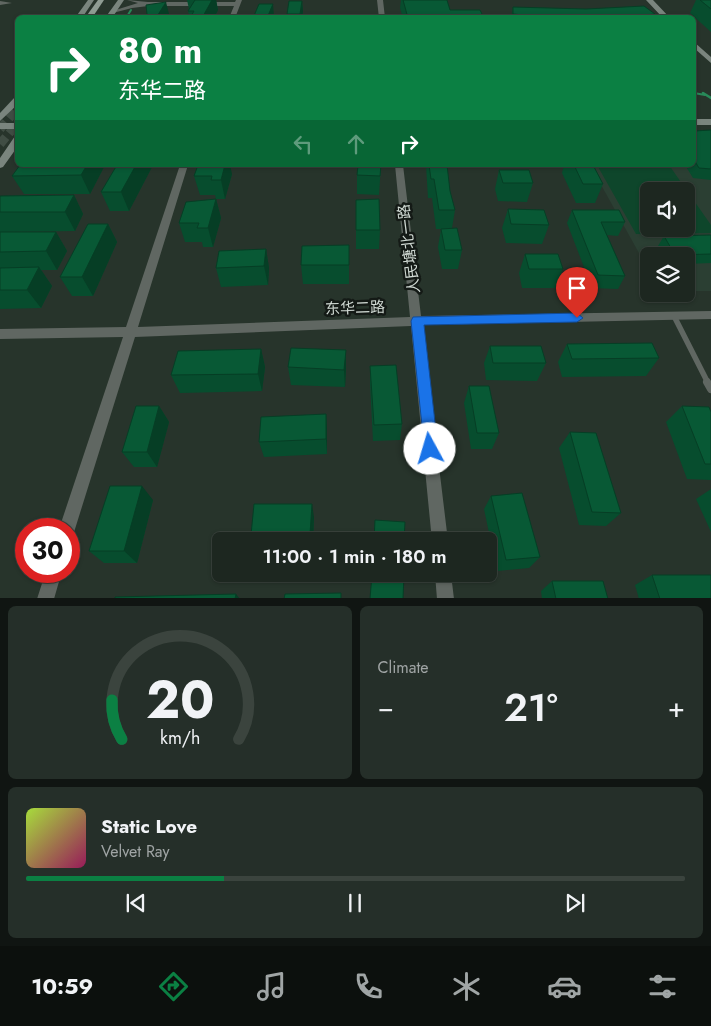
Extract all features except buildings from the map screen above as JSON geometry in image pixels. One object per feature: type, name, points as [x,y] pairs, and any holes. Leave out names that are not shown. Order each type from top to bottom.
[{"type":"main road","points":[[80,15],[91,0]]},
{"type":"main road","points":[[90,15],[101,0]]},
{"type":"main road","points":[[99,15],[110,0]]},
{"type":"main road","points":[[110,15],[121,0]]},
{"type":"main road","points":[[649,0],[664,15]]},
{"type":"main road","points":[[696,46],[711,60]]},
{"type":"main road","points":[[0,119],[15,102]]},
{"type":"main road","points":[[696,114],[711,114]]},
{"type":"main road","points":[[0,119],[15,117]]},
{"type":"main road","points":[[0,119],[15,125]]},
{"type":"main road","points":[[696,122],[711,122]]},
{"type":"main road","points":[[1,163],[15,142]]},
{"type":"main road","points":[[7,152],[15,148]]},
{"type":"street","points":[[130,0],[148,4]]},
{"type":"street","points":[[380,0],[382,15]]},
{"type":"street","points":[[110,15],[132,6],[148,4],[238,2],[233,15]]},
{"type":"street","points":[[0,3],[9,3]]},
{"type":"street","points":[[71,518],[183,167]]},
{"type":"street","name":"人民塘北一路","points":[[399,167],[439,532]]},
{"type":"street","name":"东华二路","points":[[0,334],[130,332],[417,321],[711,315]]},
{"type":"street","points":[[444,582],[446,598]]},
{"type":"street","points":[[45,598],[50,583]]},
{"type":"lane","points":[[674,316],[711,389]]},
{"type":"shaded area","points":[[711,134],[711,291],[695,291],[695,247],[640,247],[640,255],[591,167],[696,167],[696,161]]},
{"type":"green space","points":[[598,167],[670,167],[681,182],[640,182],[640,234],[636,234]]},
{"type":"green space","points":[[695,202],[711,225],[711,233],[695,233]]},
{"type":"waterway","points":[[128,15],[131,10]]},
{"type":"waterway","points":[[696,93],[705,95]]},
{"type":"waterway","points":[[703,93],[711,98]]},
{"type":"tunnel","points":[[0,129],[15,112]]},
{"type":"tunnel","points":[[0,144],[15,126]]},
{"type":"route","points":[[430,449],[417,321],[577,318]]}]
